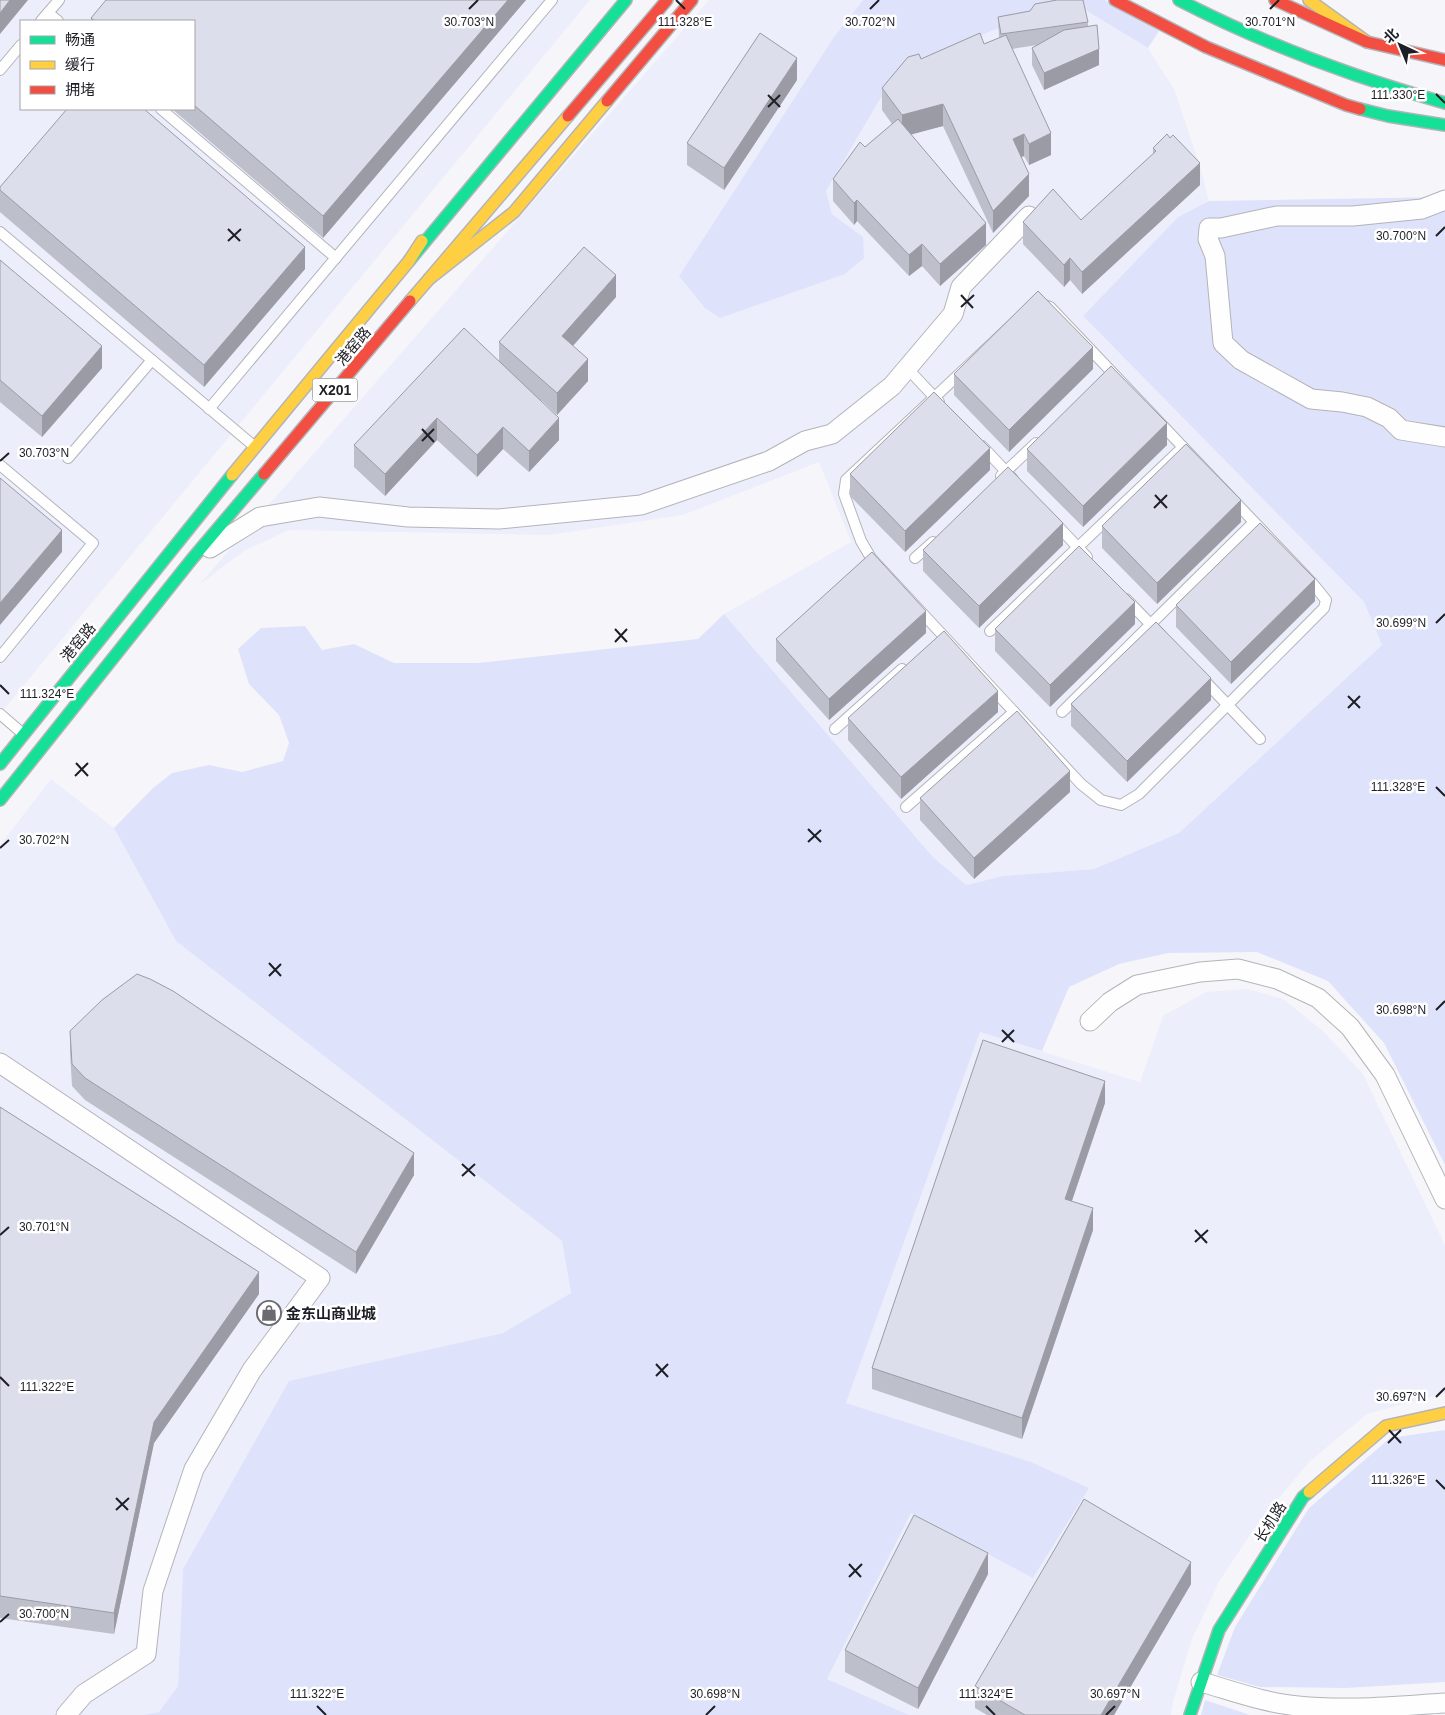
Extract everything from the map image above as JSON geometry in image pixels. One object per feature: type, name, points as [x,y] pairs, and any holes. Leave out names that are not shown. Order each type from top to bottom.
[{"type":"main road","points":[[409,261],[626,0]]},
{"type":"main road","points":[[429,279],[667,0]]},
{"type":"main road","name":"港窑路","points":[[0,800],[192,559],[429,279],[514,212],[692,0]]},
{"type":"main road","points":[[1115,0],[1206,47],[1346,105],[1388,116],[1445,125]]},
{"type":"main road","points":[[1179,0],[1218,21],[1278,46],[1386,87],[1445,103]]},
{"type":"main road","points":[[1275,0],[1367,42],[1445,60]]},
{"type":"main road","points":[[1309,0],[1367,42]]},
{"type":"main road","name":"港窑路","points":[[0,764],[175,545],[409,261],[465,174]]},
{"type":"main road","name":"长机路","points":[[1190,1715],[1219,1630],[1303,1497],[1386,1426],[1445,1413]]},
{"type":"street","points":[[1445,200],[1422,209],[1353,216],[1277,216],[1221,228],[1208,228],[1208,239],[1215,256],[1223,343],[1241,360],[1311,399],[1367,407],[1389,418],[1401,430],[1445,437]]},
{"type":"street","points":[[192,559],[260,517],[319,507],[408,517],[499,519],[641,505],[769,461],[805,441],[832,434],[892,386],[953,314],[961,287],[1029,216]]},
{"type":"street","points":[[1090,1021],[1110,1002],[1137,985],[1200,972],[1238,970],[1277,979],[1318,998],[1350,1027],[1385,1075],[1445,1199]]},
{"type":"street","points":[[0,1062],[320,1278],[252,1370],[194,1469],[153,1591],[146,1654],[84,1694],[66,1715]]},
{"type":"street","points":[[1201,1682],[1252,1697],[1297,1706],[1347,1709],[1445,1703]]},
{"type":"lane","points":[[45,17],[60,0]]},
{"type":"lane","points":[[209,409],[552,0]]},
{"type":"lane","points":[[0,70],[20,46]]},
{"type":"lane","points":[[1432,57],[1445,54]]},
{"type":"lane","points":[[161,110],[336,258]]},
{"type":"lane","points":[[0,232],[256,448]]},
{"type":"lane","points":[[1038,303],[1050,307],[1107,374],[1183,447],[1326,600],[1324,608],[1139,794],[1121,805],[1101,800],[1080,784],[1014,712],[938,637],[871,558],[861,541],[844,494],[846,480],[934,397],[1030,308],[1038,303]]},
{"type":"lane","points":[[68,458],[152,360]]},
{"type":"lane","points":[[907,368],[947,410]]},
{"type":"lane","points":[[973,438],[1019,486]]},
{"type":"lane","points":[[992,485],[1041,438]]},
{"type":"lane","points":[[990,631],[1183,447]]},
{"type":"lane","points":[[0,465],[93,543],[0,657]]},
{"type":"lane","points":[[1045,513],[1091,561]]},
{"type":"lane","points":[[1062,712],[1254,522]]},
{"type":"lane","points":[[915,558],[943,532]]},
{"type":"lane","points":[[1118,589],[1170,644]]},
{"type":"lane","points":[[835,728],[913,659]]},
{"type":"lane","points":[[1195,671],[1260,739]]},
{"type":"lane","points":[[906,807],[1014,712]]},
{"type":"lane","points":[[0,714],[24,734]]},
{"type":"shaded area","points":[[0,0],[590,0],[0,714]]},
{"type":"shaded area","points":[[709,0],[863,0],[834,37],[679,276],[863,237],[832,214],[826,191],[880,99],[934,54],[1043,11],[1079,6],[1148,48],[1175,91],[1200,166],[1209,201],[1178,217],[1083,316],[1364,602],[1382,645],[1179,833],[1094,869],[1003,876],[966,885],[933,857],[724,614],[851,542],[819,462],[683,515],[549,535],[289,530],[244,551],[199,585]]},
{"type":"shaded area","points":[[863,0],[1105,0],[1159,31],[1148,48],[1079,6],[1042,11],[934,54],[880,99],[826,191],[832,214],[863,237],[864,258],[845,274],[720,318],[705,308],[679,276],[834,37]]},
{"type":"shaded area","points":[[1445,197],[1445,1165],[1384,1043],[1328,981],[1257,952],[1168,953],[1119,964],[1069,987],[1042,1051],[980,1032],[846,1403],[1031,1462],[1089,1488],[1033,1578],[911,1513],[827,1679],[909,1715],[143,1715],[159,1712],[178,1686],[183,1569],[289,1381],[503,1333],[571,1293],[562,1241],[176,941],[114,828],[152,789],[172,773],[209,765],[242,772],[283,761],[289,743],[279,715],[249,684],[238,649],[261,628],[305,626],[322,650],[354,644],[394,663],[478,663],[698,639],[724,614],[933,857],[966,885],[1003,876],[1094,869],[1179,833],[1382,645],[1364,602],[1083,316],[1178,217],[1209,201]]},
{"type":"shaded area","name":"金东山商业城","points":[[51,779],[114,828],[176,941],[562,1241],[571,1293],[503,1333],[289,1382],[183,1569],[178,1686],[159,1712],[143,1715],[0,1715],[0,845]]},
{"type":"shaded area","points":[[1248,989],[1283,999],[1323,1031],[1363,1074],[1445,1245],[1445,1393],[1367,1414],[1309,1462],[1256,1526],[1220,1580],[1192,1639],[1173,1702],[1171,1715],[909,1715],[827,1679],[911,1513],[1033,1577],[1088,1488],[1031,1462],[846,1403],[980,1032],[1140,1082],[1163,1016],[1206,992]]},
{"type":"shaded area","points":[[1445,1430],[1445,1682],[1346,1688],[1260,1687],[1217,1675],[1235,1627],[1309,1508],[1390,1438]]},
{"type":"shaded area","points":[[1205,1700],[1244,1713],[1249,1715],[1201,1715]]},
{"type":"building","points":[[0,0],[10,0],[0,13]]},
{"type":"building","points":[[106,0],[508,0],[323,216],[195,106],[195,20],[94,20],[91,18]]},
{"type":"building","points":[[1057,0],[1083,0],[1088,22],[1001,34],[998,17],[1030,11],[1035,4]]},
{"type":"building","points":[[1097,25],[1099,49],[1044,73],[1032,48],[1064,30]]},
{"type":"building","points":[[760,33],[797,58],[724,168],[687,143]]},
{"type":"building","points":[[980,33],[984,44],[1006,35],[1051,133],[1029,144],[1024,134],[1013,139],[1029,174],[993,211],[943,104],[902,115],[882,88],[908,57],[919,54],[921,59]]},
{"type":"building","points":[[66,110],[145,110],[305,247],[204,365],[0,190],[0,187]]},
{"type":"building","points":[[898,119],[986,223],[940,264],[922,244],[909,255],[857,200],[854,203],[833,179],[860,142],[865,147]]},
{"type":"building","points":[[1167,134],[1170,138],[1173,135],[1200,163],[1082,272],[1070,258],[1064,265],[1023,222],[1053,189],[1081,220],[1156,151],[1153,148]]},
{"type":"building","points":[[584,247],[616,275],[562,336],[588,359],[557,393],[499,342]]},
{"type":"building","points":[[0,260],[102,346],[42,416],[0,380]]},
{"type":"building","points":[[1038,291],[1093,347],[1009,430],[954,374]]},
{"type":"building","points":[[464,328],[559,418],[529,451],[503,427],[477,455],[437,418],[385,474],[354,445]]},
{"type":"building","points":[[1111,366],[1167,423],[1083,506],[1027,449]]},
{"type":"building","points":[[934,392],[990,448],[905,531],[850,474]]},
{"type":"building","points":[[1186,444],[1241,500],[1157,583],[1102,526]]},
{"type":"building","points":[[1008,467],[1063,523],[979,606],[923,550]]},
{"type":"building","points":[[0,478],[62,530],[0,603]]},
{"type":"building","points":[[1260,523],[1315,579],[1231,662],[1176,605]]},
{"type":"building","points":[[1079,546],[1135,602],[1050,685],[995,629]]},
{"type":"building","points":[[872,552],[926,611],[829,699],[776,639]]},
{"type":"building","points":[[1156,622],[1211,678],[1127,761],[1071,704]]},
{"type":"building","points":[[944,631],[998,691],[901,777],[848,718]]},
{"type":"building","points":[[1017,711],[1070,771],[974,858],[920,798]]},
{"type":"building","points":[[137,974],[173,991],[414,1153],[356,1252],[85,1078],[72,1064],[70,1031],[102,1000]]},
{"type":"building","points":[[983,1040],[1105,1081],[1065,1199],[1093,1208],[1022,1418],[872,1368]]},
{"type":"building","points":[[0,1107],[259,1272],[154,1422],[114,1613],[0,1596]]},
{"type":"building","points":[[1084,1499],[1191,1562],[1101,1715],[1025,1715],[975,1686]]},
{"type":"building","points":[[914,1515],[988,1553],[918,1688],[845,1650]]},
{"type":"traffic: fast","points":[[409,261],[626,0]]},
{"type":"traffic: fast","points":[[1179,0],[1243,31],[1309,58],[1343,71],[1445,103]]},
{"type":"traffic: fast","points":[[1360,109],[1388,116],[1445,125]]},
{"type":"traffic: fast","points":[[0,800],[192,559],[264,474]]},
{"type":"traffic: fast","points":[[0,764],[232,475]]},
{"type":"traffic: fast","points":[[1190,1715],[1219,1630],[1303,1497],[1309,1492]]},
{"type":"traffic: slow","points":[[1309,0],[1367,42]]},
{"type":"traffic: slow","points":[[410,301],[429,279],[514,212],[607,101]]},
{"type":"traffic: slow","points":[[429,279],[568,116]]},
{"type":"traffic: slow","points":[[232,475],[409,261],[422,241]]},
{"type":"traffic: slow","points":[[1309,1492],[1386,1426],[1445,1413]]},
{"type":"traffic: jam","points":[[568,116],[667,0]]},
{"type":"traffic: jam","points":[[607,101],[692,0]]},
{"type":"traffic: jam","points":[[1115,0],[1206,47],[1346,105],[1360,109]]},
{"type":"traffic: jam","points":[[1275,0],[1367,42],[1445,60]]},
{"type":"traffic: jam","points":[[264,474],[410,301]]},
{"type":"place","name":"金东山商业城","points":[[269,1313]]}]
